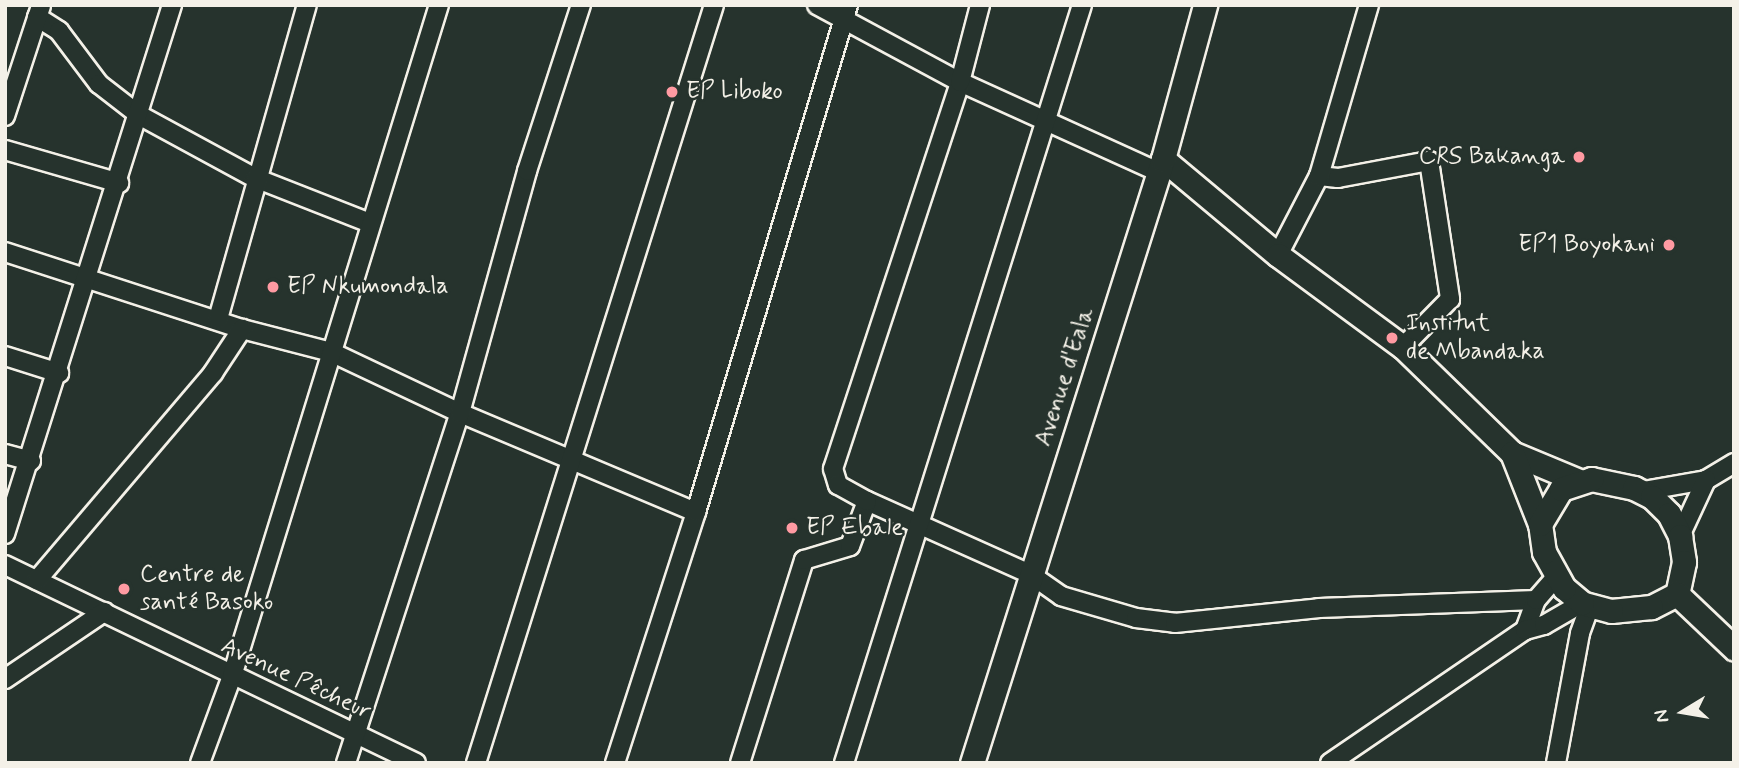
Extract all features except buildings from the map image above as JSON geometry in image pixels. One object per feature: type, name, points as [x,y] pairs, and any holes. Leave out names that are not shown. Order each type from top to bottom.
[{"type":"street","points":[[5,534],[31,461],[119,183],[172,5]]},
{"type":"street","points":[[218,318],[255,177],[307,5]]},
{"type":"street","points":[[200,763],[232,677],[439,5]]},
{"type":"street","points":[[346,763],[460,413],[527,171],[582,5]]},
{"type":"street","points":[[475,763],[714,5]]},
{"type":"street","points":[[817,5],[846,11],[960,82],[1046,121],[1161,165],[1278,256],[1403,347],[1512,453],[1579,481],[1617,482],[1643,491],[1662,505],[1680,536],[1685,575],[1677,594],[1636,609],[1586,605],[1544,625],[1525,630],[1330,763]]},
{"type":"street","points":[[980,5],[960,82],[833,469],[838,485],[866,501],[1030,574],[1061,596],[1136,618],[1175,623],[1319,608],[1536,600]]},
{"type":"street","points":[[844,763],[1082,5]]},
{"type":"street","name":"Avenue d'Eala","points":[[972,763],[1161,165],[1205,5]]},
{"type":"street","points":[[1278,256],[1319,176],[1369,5]]},
{"type":"street","points":[[5,116],[39,11],[59,31],[99,84],[139,115],[255,177],[370,223]]},
{"type":"street","points":[[615,763],[696,512],[846,11]]},
{"type":"street","points":[[5,150],[119,183]]},
{"type":"street","points":[[1319,176],[1338,178],[1429,161],[1450,299],[1403,347]]},
{"type":"street","points":[[5,252],[218,318],[242,329],[331,352],[460,413],[573,458],[696,512]]},
{"type":"street","points":[[37,580],[214,373],[242,329]]},
{"type":"street","points":[[5,356],[59,373]]},
{"type":"street","points":[[1512,453],[1540,524],[1544,552],[1556,577],[1586,605]]},
{"type":"street","points":[[5,454],[31,461]]},
{"type":"street","points":[[1643,491],[1706,480],[1734,463]]},
{"type":"street","points":[[1680,536],[1706,480]]},
{"type":"street","points":[[1540,524],[1553,496],[1579,481]]},
{"type":"street","points":[[740,763],[804,560],[850,547],[866,501]]},
{"type":"street","name":"Avenue Pêcheur","points":[[5,565],[232,677],[416,763]]},
{"type":"street","points":[[1525,630],[1536,600],[1556,577]]},
{"type":"street","points":[[1677,594],[1734,648]]},
{"type":"street","points":[[1556,763],[1586,605]]},
{"type":"street","points":[[5,678],[104,612]]},
{"type":"place","name":"EP Liboko","points":[[672,92]]},
{"type":"place","name":"CRS Bakanga","points":[[1579,157]]},
{"type":"place","name":"EP1 Boyokani","points":[[1669,245]]},
{"type":"place","name":"EP Nkumondala","points":[[273,287]]},
{"type":"place","name":"Institut de Mbandaka","points":[[1392,338]]},
{"type":"place","name":"EP Ebale","points":[[792,528]]},
{"type":"place","name":"Centre de santé Basoko","points":[[124,589]]}]
